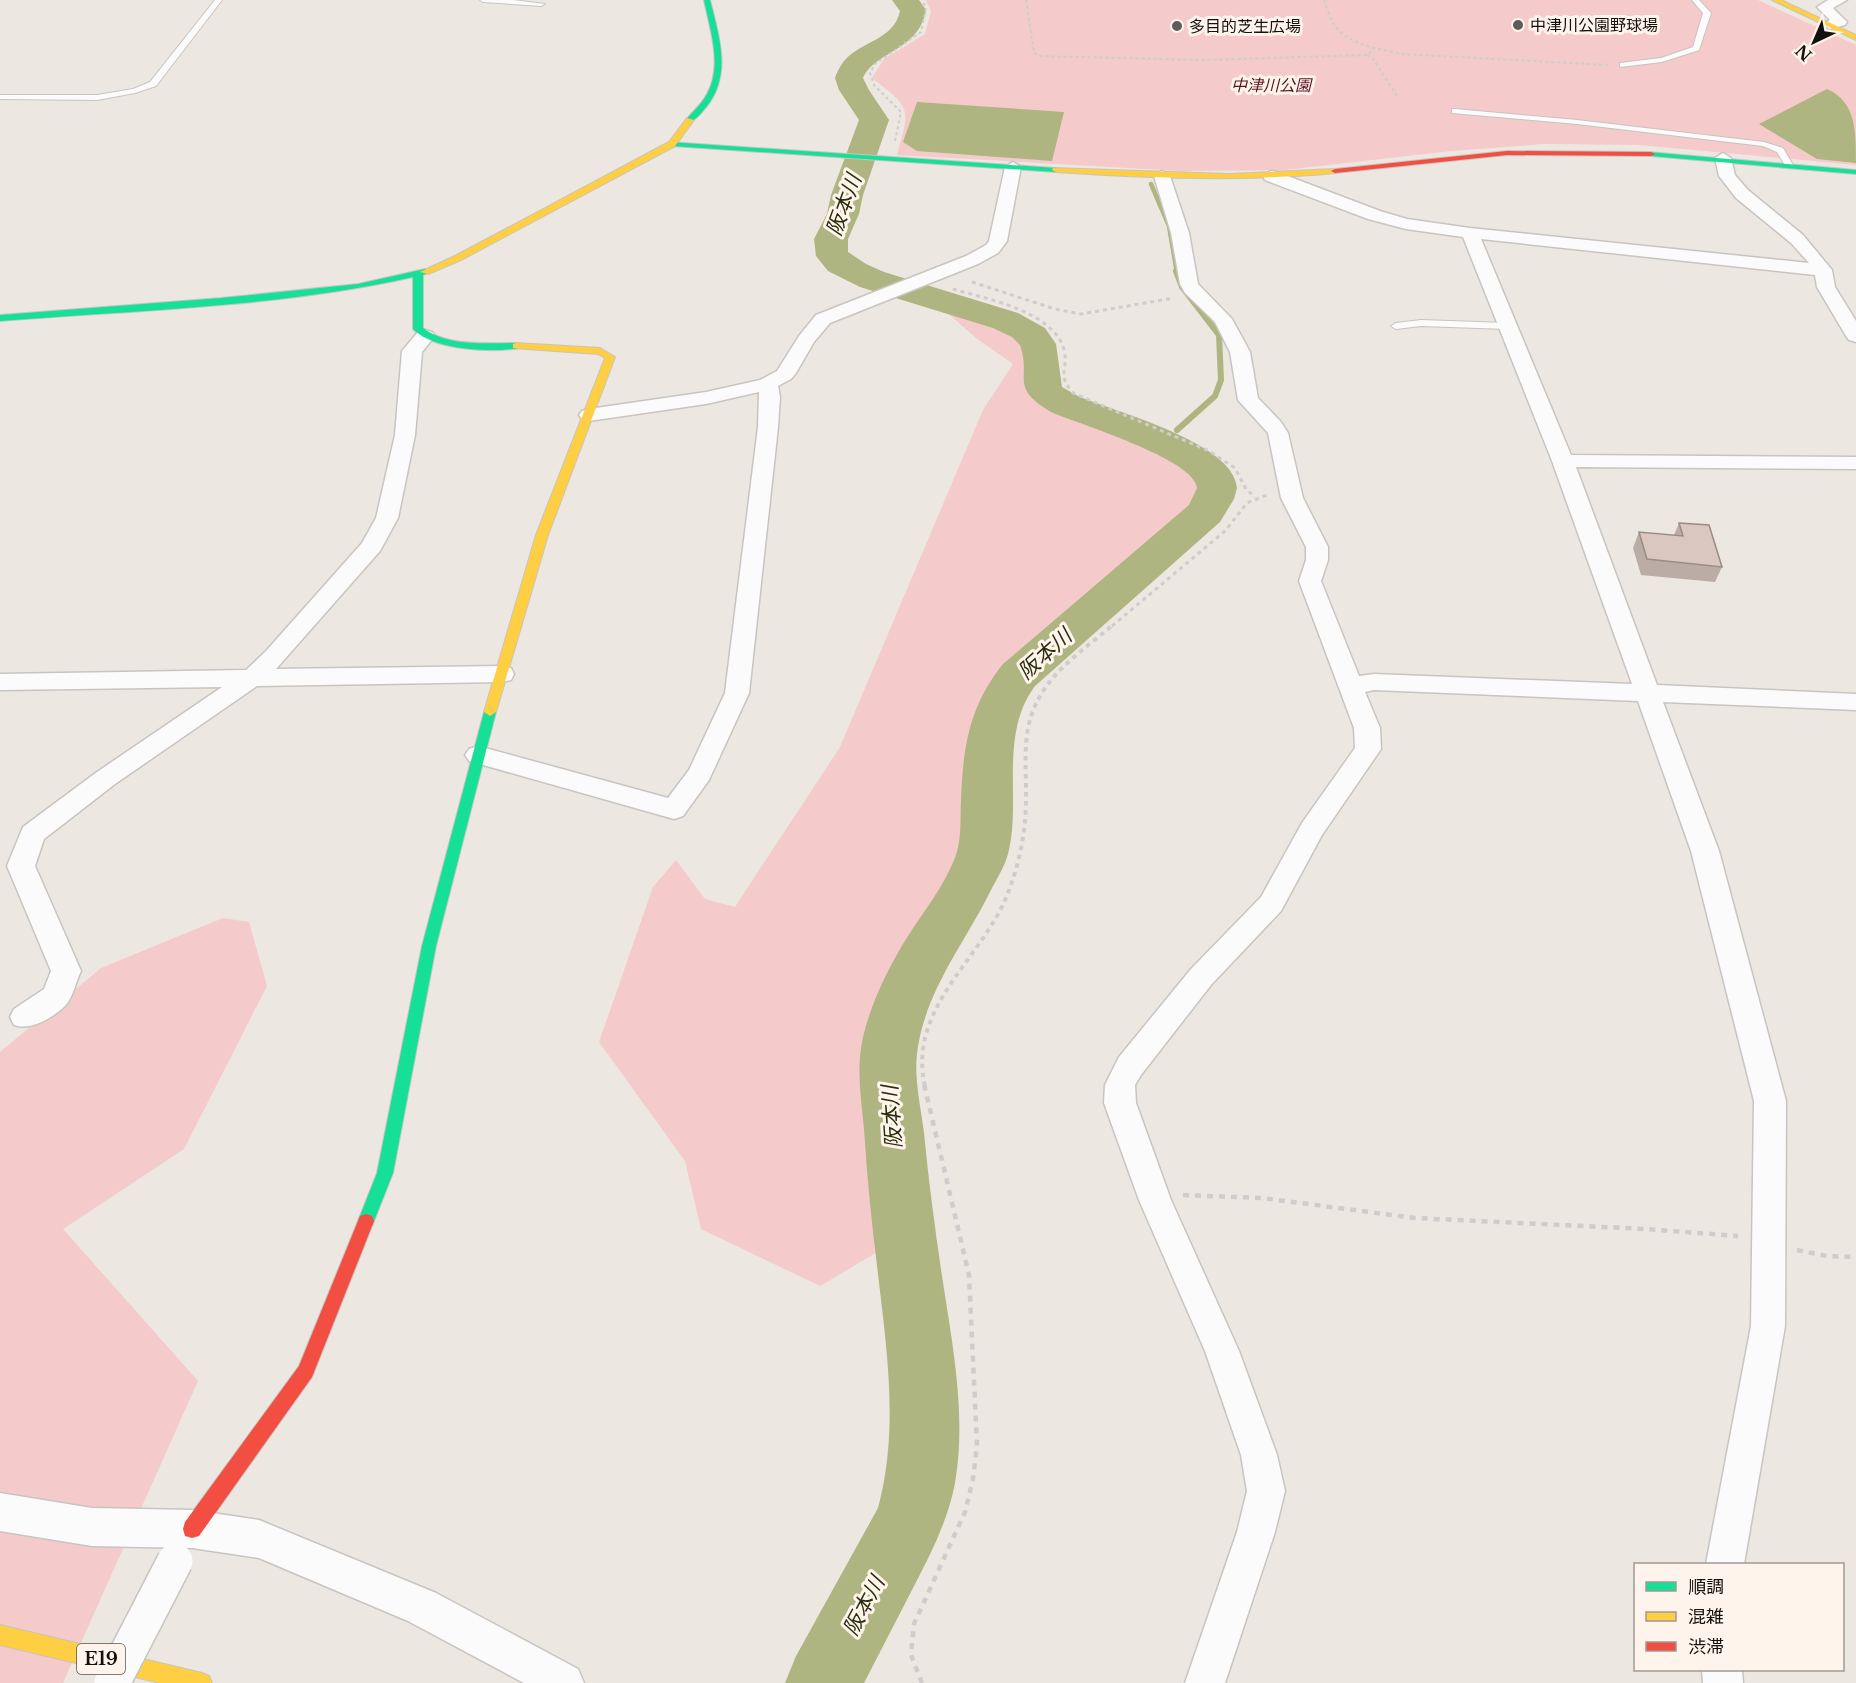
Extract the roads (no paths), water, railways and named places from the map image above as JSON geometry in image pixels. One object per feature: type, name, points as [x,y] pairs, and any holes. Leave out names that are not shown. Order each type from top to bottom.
[{"type":"main road","points":[[0,318],[34,317],[346,289],[389,283],[418,275],[458,258],[672,144],[711,94],[718,78],[719,60],[707,0]]},
{"type":"main road","points":[[1775,0],[1856,38]]},
{"type":"main road","points":[[672,144],[1162,176],[1271,176],[1505,153],[1582,150],[1724,158],[1856,172]]},
{"type":"main road","points":[[184,1545],[306,1371],[385,1173],[429,946],[478,755],[542,535],[609,363],[610,357],[600,351],[443,342],[424,336],[418,329],[418,275]]},
{"type":"main road","name":"E19","points":[[0,1635],[202,1683]]},
{"type":"street","points":[[1830,25],[1840,22],[1824,7],[1840,0]]},
{"type":"street","points":[[1724,158],[1727,176],[1742,194],[1797,239],[1823,270],[1826,287],[1856,336]]},
{"type":"street","points":[[590,415],[706,398],[767,384],[784,375],[806,340],[823,319],[985,254],[998,241],[1012,168]]},
{"type":"street","points":[[1162,176],[1180,233],[1189,284],[1223,319],[1244,364],[1243,381],[1248,400],[1278,433],[1291,494],[1317,547],[1317,560],[1310,581],[1367,728],[1368,749],[1311,830],[1271,904],[1201,977],[1130,1066],[1120,1085],[1120,1103],[1155,1200],[1222,1351],[1259,1455],[1266,1491],[1256,1532],[1205,1683]]},
{"type":"street","points":[[1271,176],[1393,221],[1470,233],[1823,270]]},
{"type":"street","points":[[1470,233],[1563,461],[1705,851],[1770,1101],[1768,1326],[1725,1563]]},
{"type":"street","points":[[25,1017],[55,997],[66,971],[21,866],[33,834],[106,778],[252,678],[275,657],[372,546],[387,518],[405,435],[412,351],[424,336]]},
{"type":"street","points":[[478,755],[674,809],[700,774],[737,693],[768,427],[770,398],[767,384]]},
{"type":"street","points":[[1563,461],[1856,463]]},
{"type":"street","points":[[0,682],[502,674]]},
{"type":"street","points":[[1351,686],[1374,682],[1856,702]]},
{"type":"street","points":[[0,1512],[184,1545],[259,1539],[422,1607],[564,1683]]},
{"type":"street","points":[[112,1683],[184,1545]]},
{"type":"lane","points":[[0,97],[96,97],[140,90],[153,84],[219,0]]},
{"type":"lane","points":[[483,0],[541,4]]},
{"type":"lane","points":[[1623,65],[1662,60],[1696,48],[1707,13],[1695,0]]},
{"type":"lane","points":[[1455,111],[1578,122],[1764,144],[1780,150],[1789,165]]},
{"type":"lane","points":[[1396,326],[1421,323],[1507,326]]},
{"type":"waterway","name":"阪本川","points":[[823,1683],[910,1520],[920,1482],[925,1427],[922,1363],[899,1198],[888,1058],[893,1028],[926,953],[959,901],[981,858],[985,841],[987,773],[991,739],[1000,706],[1006,694],[1019,675],[1205,513],[1217,488],[1210,470],[1194,457],[1171,445],[1087,414],[1049,395],[1042,384],[1038,344],[1024,330],[1005,320],[872,279],[840,263],[833,256],[830,246],[831,239],[843,214],[847,195],[874,120],[854,90],[849,78],[855,65],[894,41],[911,21],[913,10],[905,0]]},
{"type":"waterway","points":[[1151,184],[1169,226],[1177,273]]},
{"type":"waterway","points":[[1176,271],[1182,287],[1219,335],[1221,380],[1215,396],[1177,430]]},
{"type":"waterway","name":"阪本川","points":[[1168,445],[1170,440]]},
{"type":"place","name":"中津川公園野球場","points":[[1518,25]]},
{"type":"place","name":"多目的芝生広場","points":[[1177,26]]},
{"type":"park label","name":"中津川公園","points":[[1271,85]]}]
